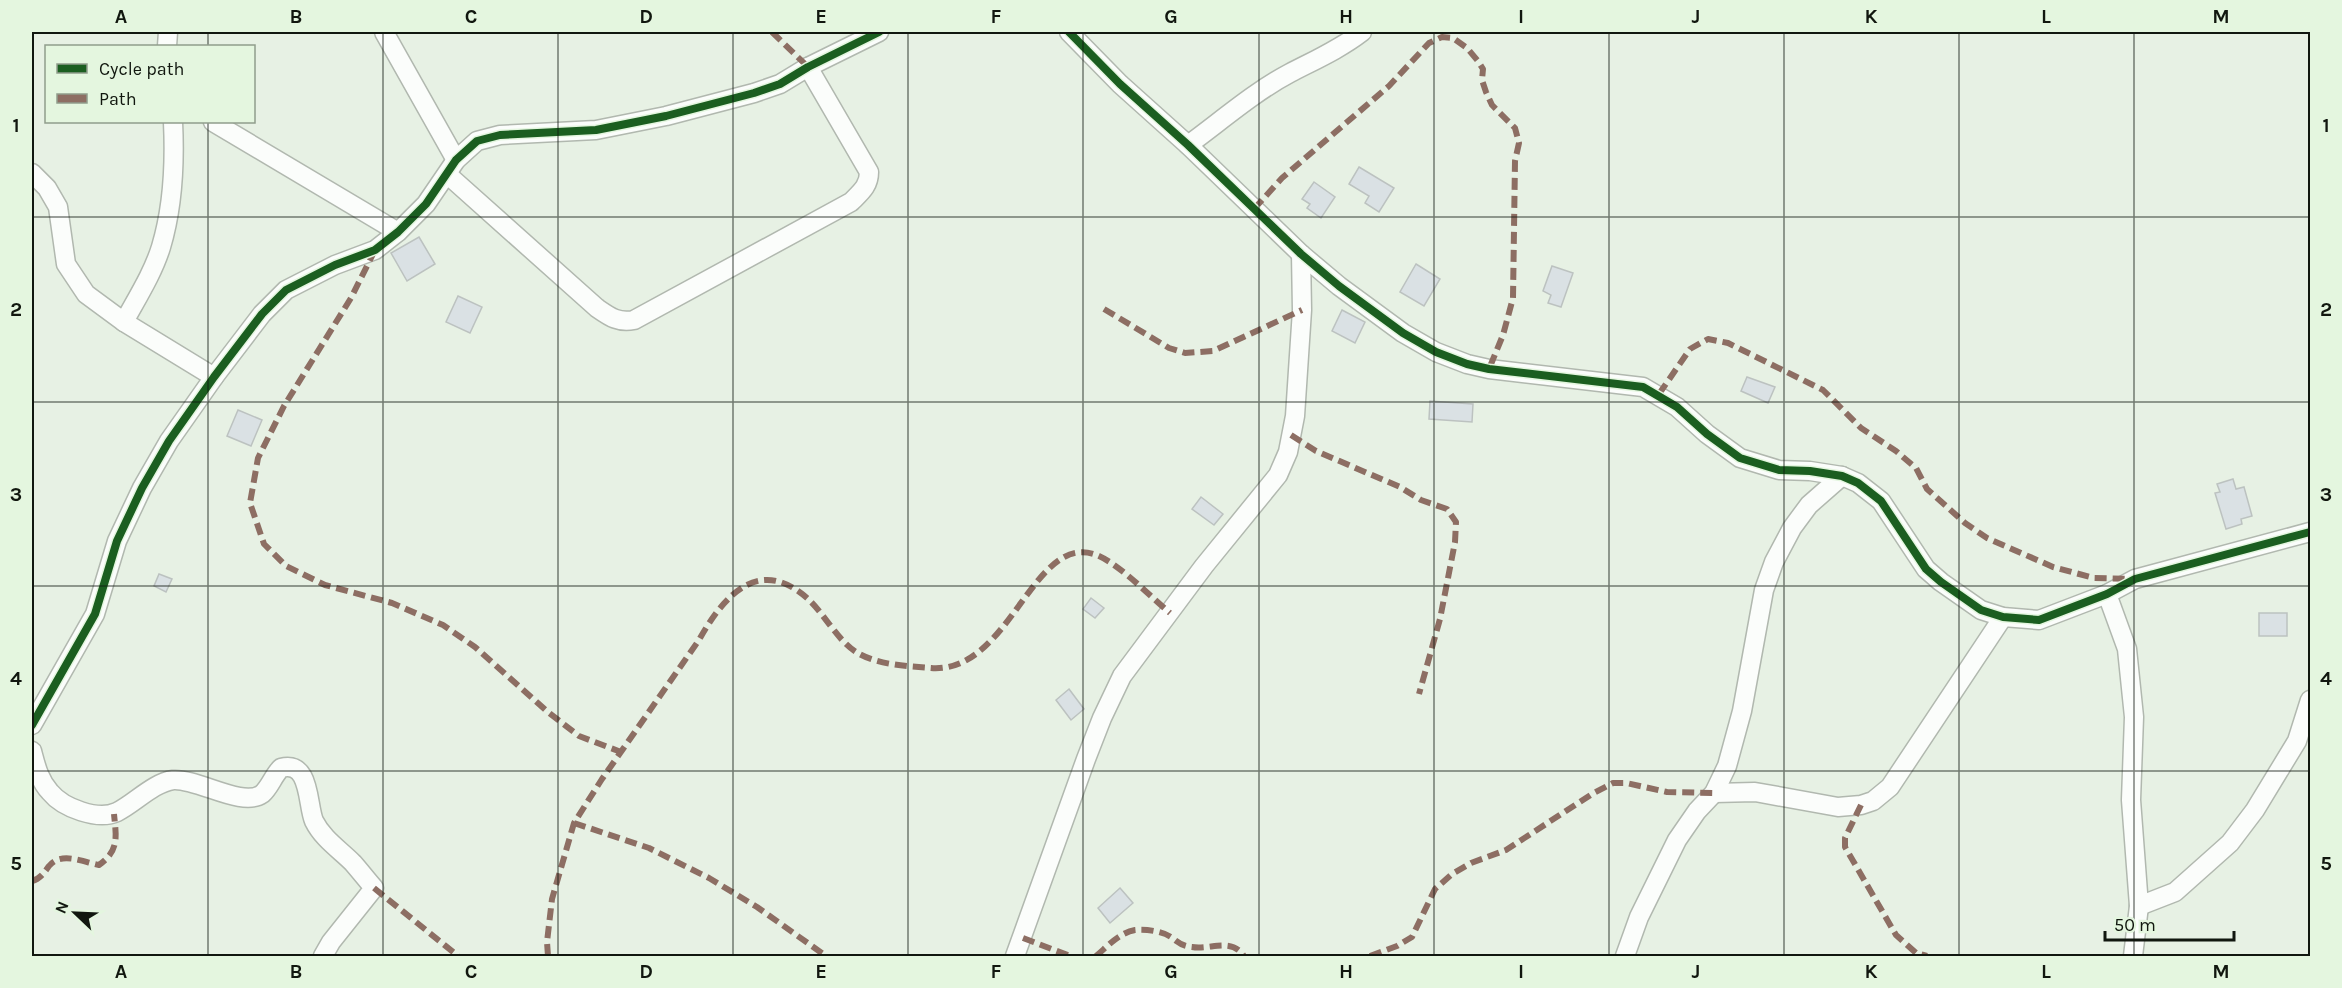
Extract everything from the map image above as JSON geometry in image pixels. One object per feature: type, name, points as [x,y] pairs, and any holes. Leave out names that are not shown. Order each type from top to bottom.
[{"type":"street","points":[[384,32],[452,167],[597,308],[623,322],[634,320],[851,202],[865,188],[869,180],[869,172],[808,67]]},
{"type":"street","points":[[32,725],[95,614],[117,542],[141,488],[214,377],[262,314],[286,290],[335,265],[375,250],[398,232],[426,204],[452,167],[477,141],[500,135],[596,130],[666,116],[780,84],[808,67],[879,32]]},
{"type":"street","points":[[1069,32],[1120,84],[1188,145],[1301,254],[1403,333],[1436,352],[1467,364],[1489,369],[1643,387],[1677,407],[1707,434],[1740,458],[1779,470],[1810,471],[1842,476],[1858,483],[1881,501],[1926,569],[1981,610],[2003,617],[2039,620],[2107,594],[2135,579],[2310,532]]},
{"type":"street","points":[[1188,145],[1263,91],[1362,32]]},
{"type":"street","points":[[124,322],[151,273],[161,247],[170,206],[173,123]]},
{"type":"street","points":[[215,123],[398,232]]},
{"type":"street","points":[[32,173],[47,188],[58,207],[66,264],[86,294],[124,322],[214,377]]},
{"type":"street","points":[[1015,957],[1086,759],[1102,717],[1122,676],[1204,566],[1278,475],[1288,452],[1295,416],[1302,310],[1301,254]]},
{"type":"street","points":[[1625,957],[1639,917],[1677,840],[1697,811],[1714,794],[1725,773],[1737,733],[1764,590],[1774,562],[1792,528],[1809,505],[1842,476]]},
{"type":"street","points":[[2107,594],[2127,649],[2134,717],[2131,800],[2139,906],[2133,957]]},
{"type":"street","points":[[1714,794],[1755,792],[1838,807],[1861,805],[1873,801],[1890,787],[2003,617]]},
{"type":"street","points":[[2139,906],[2175,892],[2230,843],[2254,810],[2296,741],[2310,700]]},
{"type":"street","points":[[32,751],[39,776],[51,794],[61,802],[92,814],[114,814],[169,781],[182,780],[243,797],[255,797],[262,793],[281,768],[296,770],[306,783],[314,820],[321,832],[374,888],[331,942],[323,957]]},
{"type":"building","points":[[1359,167],[1394,188],[1379,212],[1365,203],[1369,196],[1349,184]]},
{"type":"building","points":[[1314,182],[1335,197],[1321,218],[1307,208],[1310,204],[1302,199]]},
{"type":"building","points":[[419,237],[435,264],[407,281],[391,253]]},
{"type":"building","points":[[1416,264],[1440,279],[1424,306],[1400,292]]},
{"type":"building","points":[[1552,266],[1573,273],[1561,307],[1548,303],[1551,295],[1543,291]]},
{"type":"building","points":[[458,296],[482,307],[470,333],[446,322]]},
{"type":"building","points":[[1342,310],[1365,322],[1355,343],[1332,331]]},
{"type":"building","points":[[1747,377],[1775,387],[1768,403],[1741,391]]},
{"type":"building","points":[[1430,401],[1473,404],[1472,422],[1429,419]]},
{"type":"building","points":[[238,410],[262,420],[251,446],[227,436]]},
{"type":"building","points":[[2233,479],[2236,489],[2244,487],[2252,516],[2241,519],[2242,524],[2226,529],[2215,493],[2220,492],[2217,484]]},
{"type":"building","points":[[1201,497],[1223,514],[1214,525],[1192,509]]},
{"type":"building","points":[[159,574],[172,579],[166,592],[154,586]]},
{"type":"building","points":[[1091,598],[1104,608],[1095,618],[1083,609]]},
{"type":"building","points":[[2259,613],[2287,613],[2287,636],[2259,636]]},
{"type":"building","points":[[1069,689],[1084,709],[1071,720],[1056,700]]},
{"type":"building","points":[[1120,888],[1133,903],[1110,923],[1098,908]]},
{"type":"marked path","points":[[772,32],[808,67]]},
{"type":"marked path","points":[[1254,209],[1282,178],[1389,86],[1429,43],[1442,37],[1453,38],[1467,48],[1478,61],[1483,69],[1482,80],[1492,105],[1515,128],[1519,143],[1515,161],[1513,298],[1503,335],[1489,369]]},
{"type":"marked path","points":[[375,250],[351,298],[284,406],[258,458],[250,503],[264,544],[286,566],[325,585],[392,603],[443,625],[475,647],[548,712],[579,736],[621,752]]},
{"type":"marked path","points":[[1104,309],[1169,348],[1185,353],[1213,351],[1302,310]]},
{"type":"marked path","points":[[1659,394],[1690,349],[1708,339],[1728,343],[1823,390],[1861,428],[1896,451],[1916,468],[1927,489],[1965,523],[1987,538],[2053,567],[2094,578],[2132,579]]},
{"type":"marked path","points":[[1291,435],[1316,451],[1400,487],[1421,500],[1447,509],[1456,522],[1455,542],[1440,619],[1419,694]]},
{"type":"marked path","points":[[548,956],[547,942],[552,899],[574,823],[719,609],[731,596],[744,587],[758,581],[773,580],[789,586],[807,598],[843,641],[856,652],[882,662],[931,668],[959,664],[982,649],[1002,628],[1038,580],[1056,562],[1076,553],[1099,556],[1108,561],[1170,613]]},
{"type":"marked path","points":[[1370,956],[1397,946],[1412,937],[1435,889],[1452,874],[1471,863],[1506,850],[1592,794],[1613,783],[1626,783],[1667,792],[1714,793]]},
{"type":"marked path","points":[[1861,805],[1845,838],[1845,847],[1896,935],[1916,953],[1927,956]]},
{"type":"marked path","points":[[32,881],[60,859],[66,858],[99,865],[114,848],[116,836],[114,814]]},
{"type":"marked path","points":[[574,823],[649,848],[709,878],[757,907],[826,956]]},
{"type":"marked path","points":[[374,888],[458,956]]},
{"type":"marked path","points":[[1096,956],[1119,937],[1135,930],[1163,933],[1189,947],[1233,947],[1244,956]]},
{"type":"marked path","points":[[1023,938],[1070,956]]},
{"type":"cycle path","points":[[32,725],[95,614],[117,541],[142,488],[169,441],[262,314],[286,290],[335,265],[375,250],[398,232],[426,204],[456,160],[477,141],[500,135],[596,130],[666,116],[754,93],[780,84],[808,67],[879,32]]},
{"type":"cycle path","points":[[1069,32],[1120,84],[1188,145],[1301,254],[1339,286],[1403,333],[1436,352],[1467,364],[1489,369],[1643,387],[1677,407],[1707,434],[1740,458],[1779,470],[1810,471],[1842,476],[1858,483],[1881,501],[1926,569],[1981,610],[2003,617],[2039,620],[2107,594],[2135,579],[2310,532]]}]
